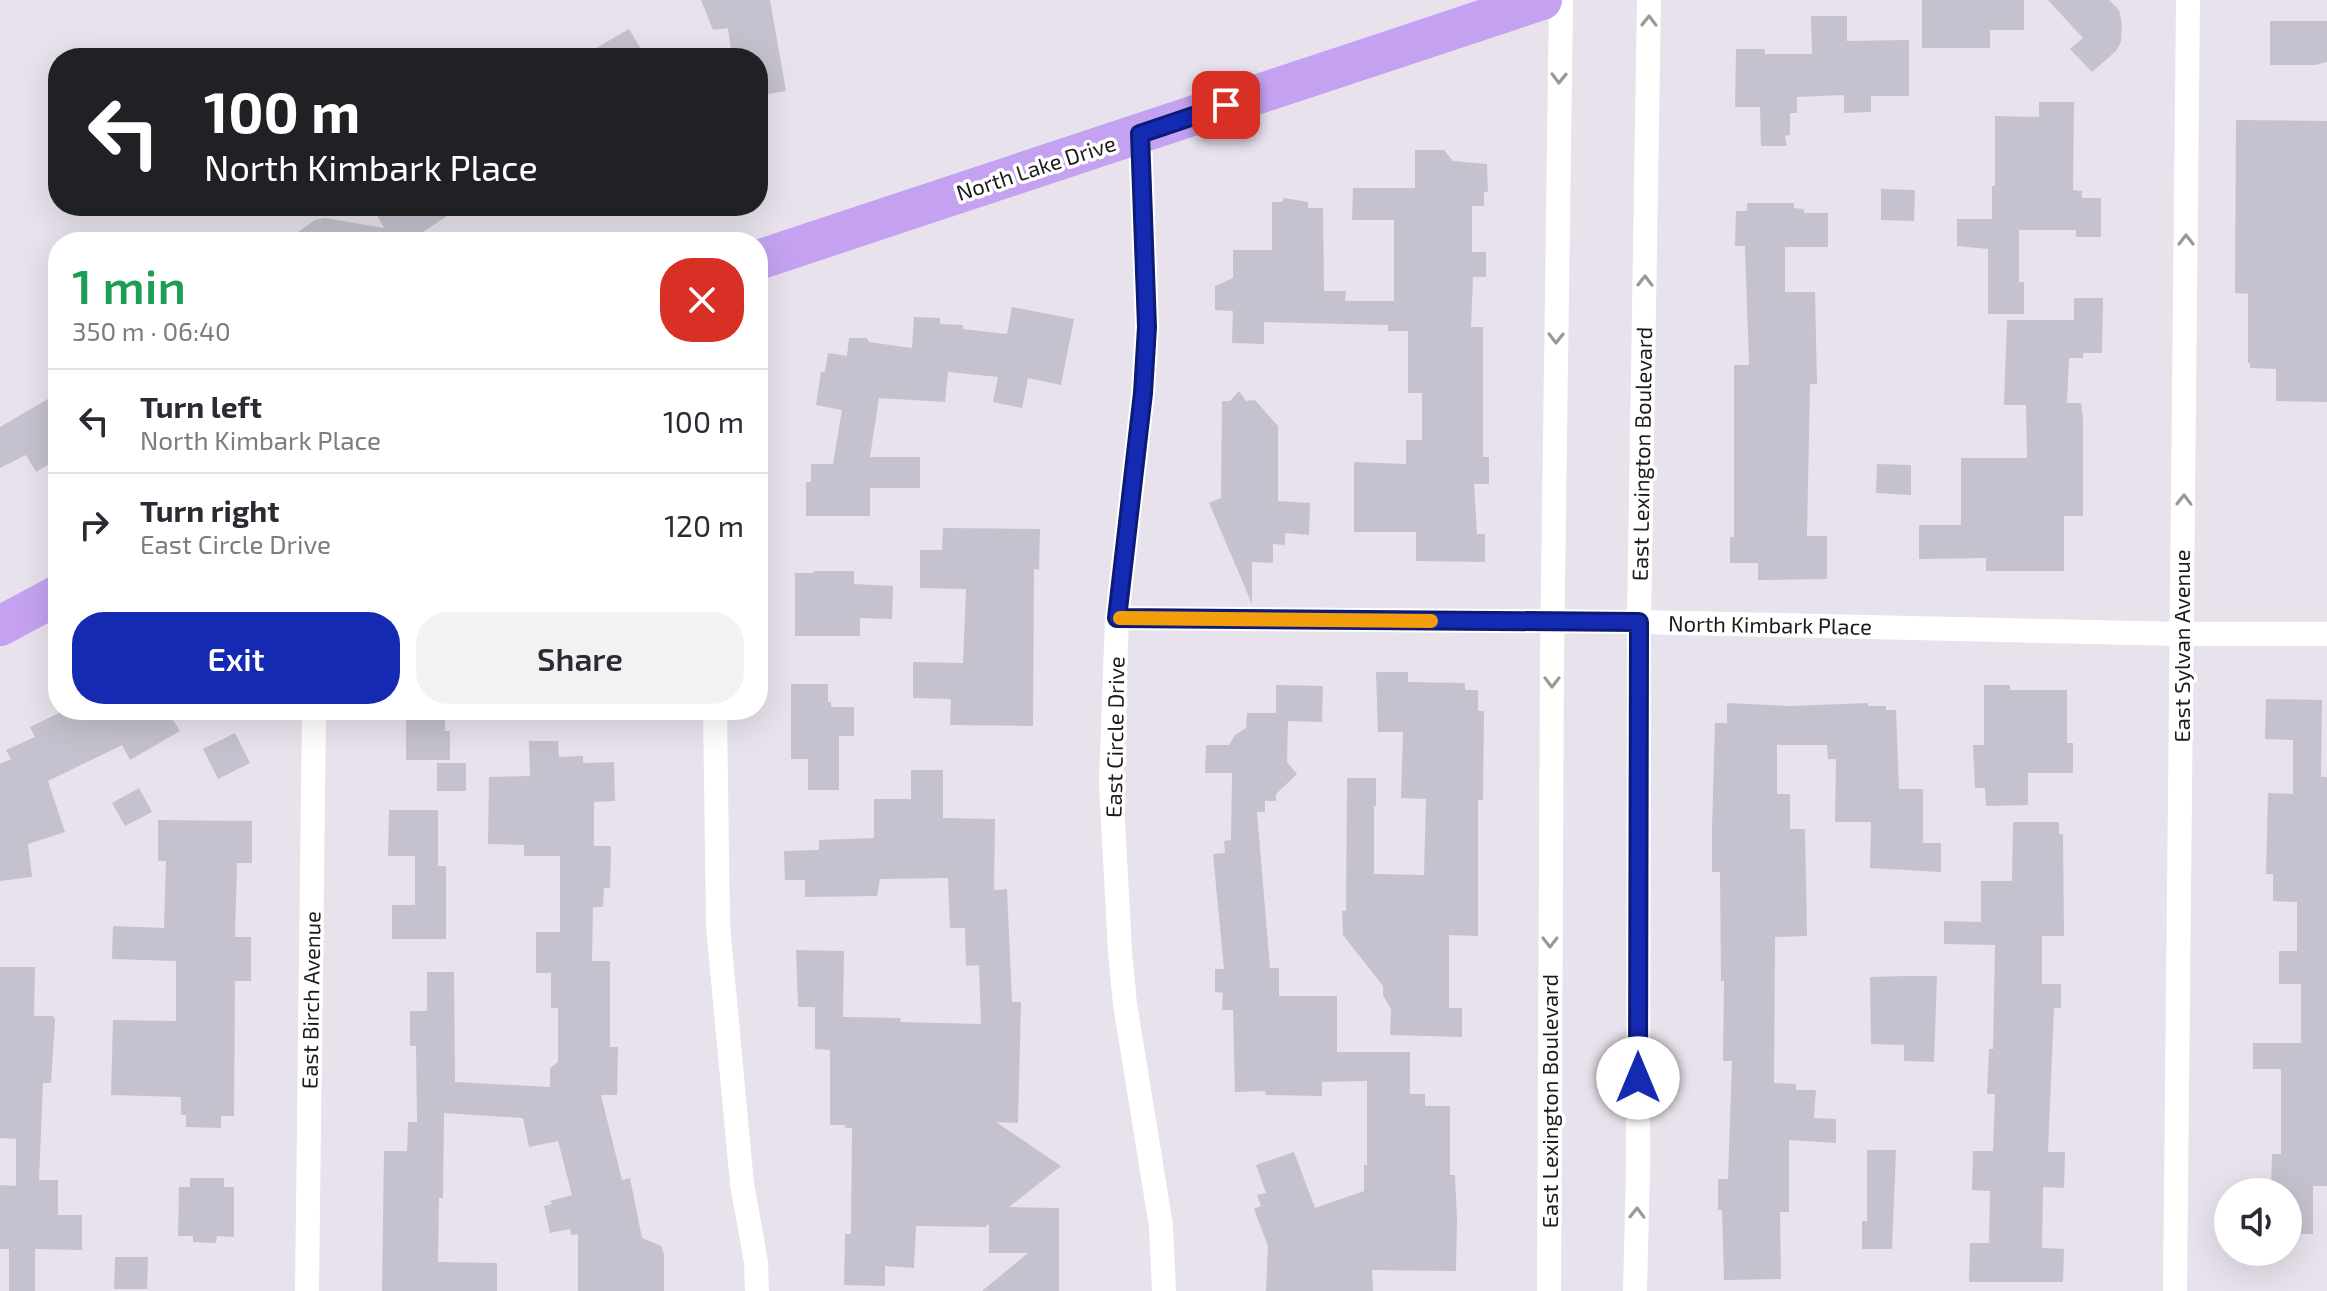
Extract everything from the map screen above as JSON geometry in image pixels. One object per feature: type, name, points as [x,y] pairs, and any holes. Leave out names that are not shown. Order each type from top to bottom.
[{"type":"main road","name":"North Lake Drive","points":[[768,257],[1542,0]]},
{"type":"main road","points":[[0,626],[48,600]]},
{"type":"street","name":"East Lexington Boulevard","points":[[1549,1291],[1552,623],[1561,0]]},
{"type":"street","name":"East Lexington Boulevard","points":[[1635,1291],[1639,622],[1649,0]]},
{"type":"street","name":"East Sylvan Avenue","points":[[2175,1291],[2188,0]]},
{"type":"street","name":"East Circle Drive","points":[[1140,134],[1147,327],[1143,393],[1117,618],[1111,783],[1125,1004],[1161,1226],[1164,1291]]},
{"type":"street","name":"North Kimbark Place","points":[[1117,618],[1639,622],[2183,634],[2327,634]]},
{"type":"street","name":"East Birch Avenue","points":[[307,1291],[314,720]]},
{"type":"street","points":[[715,720],[718,926],[742,1184],[756,1262],[757,1291]]},
{"type":"building","points":[[701,0],[770,0],[786,91],[768,94],[768,48],[731,48],[728,28],[713,30]]},
{"type":"building","points":[[1922,0],[2024,0],[2024,30],[1990,30],[1990,48],[1922,48]]},
{"type":"building","points":[[2048,0],[2109,0],[2119,10],[2122,24],[2121,42],[2116,51],[2092,72],[2070,49],[2083,38]]},
{"type":"building","points":[[1811,16],[1847,16],[1847,41],[1909,40],[1909,96],[1871,96],[1871,112],[1844,113],[1844,95],[1797,97],[1797,113],[1790,113],[1790,135],[1785,136],[1787,146],[1761,146],[1760,107],[1735,107],[1736,49],[1765,49],[1765,54],[1812,54]]},
{"type":"building","points":[[2270,21],[2327,21],[2327,62],[2270,65]]},
{"type":"building","points":[[629,29],[640,48],[596,48]]},
{"type":"building","points":[[2039,102],[2074,102],[2073,190],[2082,191],[2082,198],[2101,198],[2101,237],[2076,237],[2076,230],[2019,230],[2019,282],[2024,282],[2024,314],[1988,314],[1988,249],[1957,246],[1957,219],[1992,219],[1995,116],[2039,117]]},
{"type":"building","points":[[2236,120],[2327,121],[2327,402],[2276,401],[2276,369],[2250,368],[2248,363],[2248,294],[2235,293]]},
{"type":"building","points":[[1415,150],[1444,150],[1453,161],[1487,164],[1488,192],[1484,192],[1484,206],[1472,206],[1472,252],[1486,252],[1486,277],[1473,277],[1471,327],[1483,327],[1483,457],[1489,457],[1489,484],[1474,484],[1477,534],[1485,534],[1485,562],[1416,561],[1416,532],[1354,532],[1354,462],[1406,464],[1406,440],[1422,440],[1422,393],[1408,393],[1408,331],[1388,331],[1388,325],[1264,322],[1264,344],[1232,343],[1233,311],[1215,310],[1215,286],[1233,278],[1233,250],[1272,250],[1272,202],[1282,202],[1284,198],[1308,202],[1308,208],[1323,208],[1324,291],[1346,291],[1345,301],[1394,301],[1394,220],[1352,220],[1353,188],[1415,188]]},
{"type":"building","points":[[1881,189],[1915,190],[1914,221],[1881,220]]},
{"type":"building","points":[[1747,203],[1794,203],[1794,208],[1804,209],[1804,213],[1828,213],[1828,247],[1785,247],[1785,292],[1815,292],[1817,384],[1810,384],[1807,536],[1827,536],[1827,579],[1758,580],[1758,563],[1730,563],[1730,537],[1734,537],[1734,365],[1749,365],[1745,246],[1735,246],[1736,211],[1747,211]]},
{"type":"building","points":[[377,216],[447,216],[423,232],[298,232],[315,220],[325,218],[384,228]]},
{"type":"building","points":[[2074,298],[2103,298],[2102,353],[2083,353],[2083,358],[2069,358],[2067,403],[2081,403],[2083,418],[2083,516],[2064,516],[2064,571],[1986,571],[1986,558],[1919,559],[1919,525],[1961,525],[1961,458],[2027,458],[2026,405],[2004,405],[2007,320],[2074,320]]},
{"type":"building","points":[[1012,307],[1074,319],[1061,385],[1028,378],[1022,408],[993,402],[998,377],[948,372],[945,402],[879,398],[870,457],[920,457],[920,488],[870,488],[870,516],[806,516],[806,482],[811,482],[811,464],[833,464],[842,410],[816,405],[821,372],[825,372],[828,353],[847,356],[849,338],[867,338],[869,342],[912,348],[914,317],[940,318],[940,324],[963,325],[963,329],[1007,334]]},
{"type":"building","points":[[1239,391],[1246,401],[1255,400],[1278,426],[1278,501],[1310,503],[1309,535],[1285,533],[1285,545],[1273,544],[1273,563],[1252,562],[1252,604],[1209,503],[1221,498],[1222,401],[1230,401]]},
{"type":"building","points":[[48,399],[48,465],[36,472],[26,455],[0,468],[0,427]]},
{"type":"building","points":[[1877,464],[1911,465],[1911,495],[1876,493]]},
{"type":"building","points":[[943,528],[1040,529],[1039,570],[1034,569],[1033,726],[950,725],[951,699],[913,698],[913,662],[963,663],[966,589],[920,588],[920,550],[942,550]]},
{"type":"building","points":[[854,571],[854,584],[893,586],[892,619],[860,618],[860,636],[795,636],[795,573]]},
{"type":"building","points":[[1376,672],[1408,672],[1408,682],[1465,683],[1465,690],[1478,690],[1478,711],[1484,711],[1483,800],[1478,800],[1478,936],[1449,935],[1449,1008],[1462,1008],[1462,1037],[1390,1035],[1391,1009],[1383,995],[1383,986],[1343,935],[1347,778],[1376,778],[1374,874],[1424,875],[1426,799],[1401,798],[1403,732],[1378,732]]},
{"type":"building","points":[[791,684],[828,684],[831,707],[854,707],[854,736],[839,736],[839,790],[808,790],[808,759],[791,759]]},
{"type":"building","points":[[1276,685],[1323,686],[1322,722],[1288,721],[1287,762],[1297,774],[1276,794],[1276,801],[1265,801],[1265,812],[1257,812],[1270,968],[1279,968],[1279,996],[1337,996],[1337,1052],[1410,1052],[1410,1094],[1425,1094],[1425,1106],[1450,1106],[1450,1175],[1455,1175],[1457,1220],[1456,1271],[1372,1270],[1373,1291],[1266,1291],[1268,1246],[1254,1209],[1261,1206],[1257,1195],[1266,1193],[1256,1165],[1294,1152],[1315,1208],[1364,1191],[1367,1081],[1322,1082],[1322,1096],[1235,1092],[1233,1010],[1222,1010],[1223,993],[1215,992],[1215,969],[1224,969],[1213,854],[1225,853],[1224,841],[1231,840],[1232,773],[1205,773],[1206,745],[1229,745],[1235,735],[1246,728],[1247,713],[1276,713]]},
{"type":"building","points":[[1984,685],[2010,685],[2010,690],[2067,690],[2067,743],[2073,743],[2073,773],[2028,773],[2028,805],[1986,806],[1985,788],[1975,788],[1973,745],[1984,745]]},
{"type":"building","points":[[2266,699],[2322,700],[2321,777],[2327,777],[2327,1186],[2313,1186],[2313,1234],[2302,1234],[2302,1178],[2271,1178],[2272,1154],[2281,1154],[2281,1069],[2253,1069],[2253,1043],[2301,1043],[2301,984],[2279,984],[2279,951],[2297,951],[2297,902],[2273,901],[2273,874],[2266,874],[2268,793],[2293,794],[2293,740],[2265,739]]},
{"type":"building","points":[[1727,703],[1790,706],[1868,703],[1868,706],[1886,706],[1886,710],[1896,710],[1899,789],[1923,789],[1923,843],[1941,843],[1941,872],[1870,868],[1871,822],[1835,822],[1836,759],[1828,759],[1827,745],[1777,745],[1777,794],[1790,794],[1790,829],[1805,829],[1807,936],[1775,937],[1774,1083],[1796,1084],[1796,1090],[1816,1090],[1814,1118],[1836,1119],[1836,1143],[1789,1140],[1789,1212],[1780,1212],[1781,1279],[1724,1280],[1718,1179],[1728,1179],[1732,1061],[1723,1061],[1720,872],[1712,872],[1712,828],[1715,723],[1727,723]]},
{"type":"building","points":[[48,718],[173,720],[180,731],[130,760],[122,745],[48,781],[65,832],[28,844],[32,877],[0,881],[0,764],[11,759],[6,750],[35,737],[30,727]]},
{"type":"building","points":[[406,720],[445,720],[445,731],[450,731],[450,760],[406,760]]},
{"type":"building","points":[[235,733],[250,763],[218,779],[203,749]]},
{"type":"building","points":[[529,741],[558,741],[559,757],[583,756],[583,763],[614,762],[615,801],[594,802],[594,846],[611,846],[610,888],[604,888],[603,907],[593,907],[592,961],[610,961],[610,1047],[618,1047],[617,1095],[601,1095],[622,1180],[630,1178],[642,1238],[661,1246],[664,1254],[664,1291],[578,1291],[578,1234],[571,1235],[570,1229],[550,1233],[544,1206],[552,1204],[550,1201],[572,1195],[558,1141],[529,1147],[523,1118],[444,1113],[443,1198],[439,1198],[438,1262],[497,1263],[497,1291],[382,1291],[384,1151],[407,1151],[408,1122],[417,1122],[416,1046],[410,1046],[410,1011],[427,1011],[427,972],[454,972],[455,1082],[550,1087],[550,1068],[558,1062],[558,1008],[551,1008],[551,973],[536,973],[536,932],[560,932],[560,856],[524,856],[524,845],[488,844],[489,777],[530,776]]},
{"type":"building","points":[[437,763],[466,763],[466,791],[437,791]]},
{"type":"building","points":[[911,770],[943,770],[943,818],[995,819],[994,890],[1007,889],[1012,1002],[1021,1002],[1018,1123],[996,1122],[1061,1166],[1009,1207],[1059,1208],[1059,1291],[982,1291],[1028,1253],[989,1253],[989,1224],[985,1227],[916,1226],[914,1268],[885,1266],[885,1286],[844,1285],[845,1234],[851,1234],[852,1128],[830,1125],[830,1050],[815,1049],[815,1007],[798,1007],[796,950],[844,951],[843,1017],[901,1018],[900,1022],[981,1024],[979,965],[966,966],[965,928],[950,928],[948,878],[880,879],[877,896],[805,897],[805,880],[785,880],[784,851],[819,850],[819,840],[874,838],[874,799],[911,799]]},
{"type":"building","points":[[139,788],[152,812],[125,826],[112,803]]},
{"type":"building","points":[[389,810],[438,810],[438,866],[446,866],[446,939],[392,939],[392,905],[415,905],[415,856],[388,856]]},
{"type":"building","points":[[158,820],[252,821],[252,863],[237,863],[235,937],[251,937],[251,981],[235,981],[234,1116],[221,1116],[221,1128],[186,1127],[186,1115],[181,1115],[181,1097],[111,1095],[113,1020],[176,1021],[176,961],[112,959],[113,926],[164,928],[166,861],[158,861]]},
{"type":"building","points":[[2013,822],[2059,822],[2059,834],[2063,834],[2064,936],[2042,936],[2042,984],[2061,984],[2061,1008],[2054,1008],[2048,1152],[2065,1152],[2064,1188],[2043,1187],[2042,1248],[2064,1249],[2063,1282],[1969,1282],[1970,1243],[1989,1243],[1990,1191],[1972,1190],[1973,1151],[1993,1151],[1995,1094],[1987,1094],[1989,1049],[1993,1049],[1995,945],[1944,944],[1944,921],[1981,922],[1981,881],[2012,881]]},
{"type":"building","points":[[0,967],[35,967],[34,1016],[53,1016],[55,1020],[51,1083],[43,1083],[39,1180],[58,1180],[58,1215],[82,1215],[82,1250],[35,1249],[35,1291],[9,1291],[9,1249],[0,1249],[0,1185],[16,1186],[16,1139],[0,1138]]},
{"type":"building","points":[[1937,976],[1934,1062],[1904,1061],[1904,1045],[1871,1044],[1870,977]]},
{"type":"building","points":[[1867,1150],[1896,1150],[1892,1249],[1862,1249],[1862,1221],[1867,1221]]},
{"type":"building","points":[[190,1178],[224,1178],[224,1187],[234,1187],[234,1237],[217,1236],[216,1243],[193,1242],[193,1236],[178,1236],[179,1187],[190,1187]]},
{"type":"building","points":[[115,1257],[148,1257],[147,1289],[114,1289]]},
{"type":"slow traffic","points":[[1120,618],[1431,621]]},
{"type":"route","points":[[1226,105],[1140,134],[1147,327],[1143,393],[1117,618],[1639,622],[1638,1078]]}]
